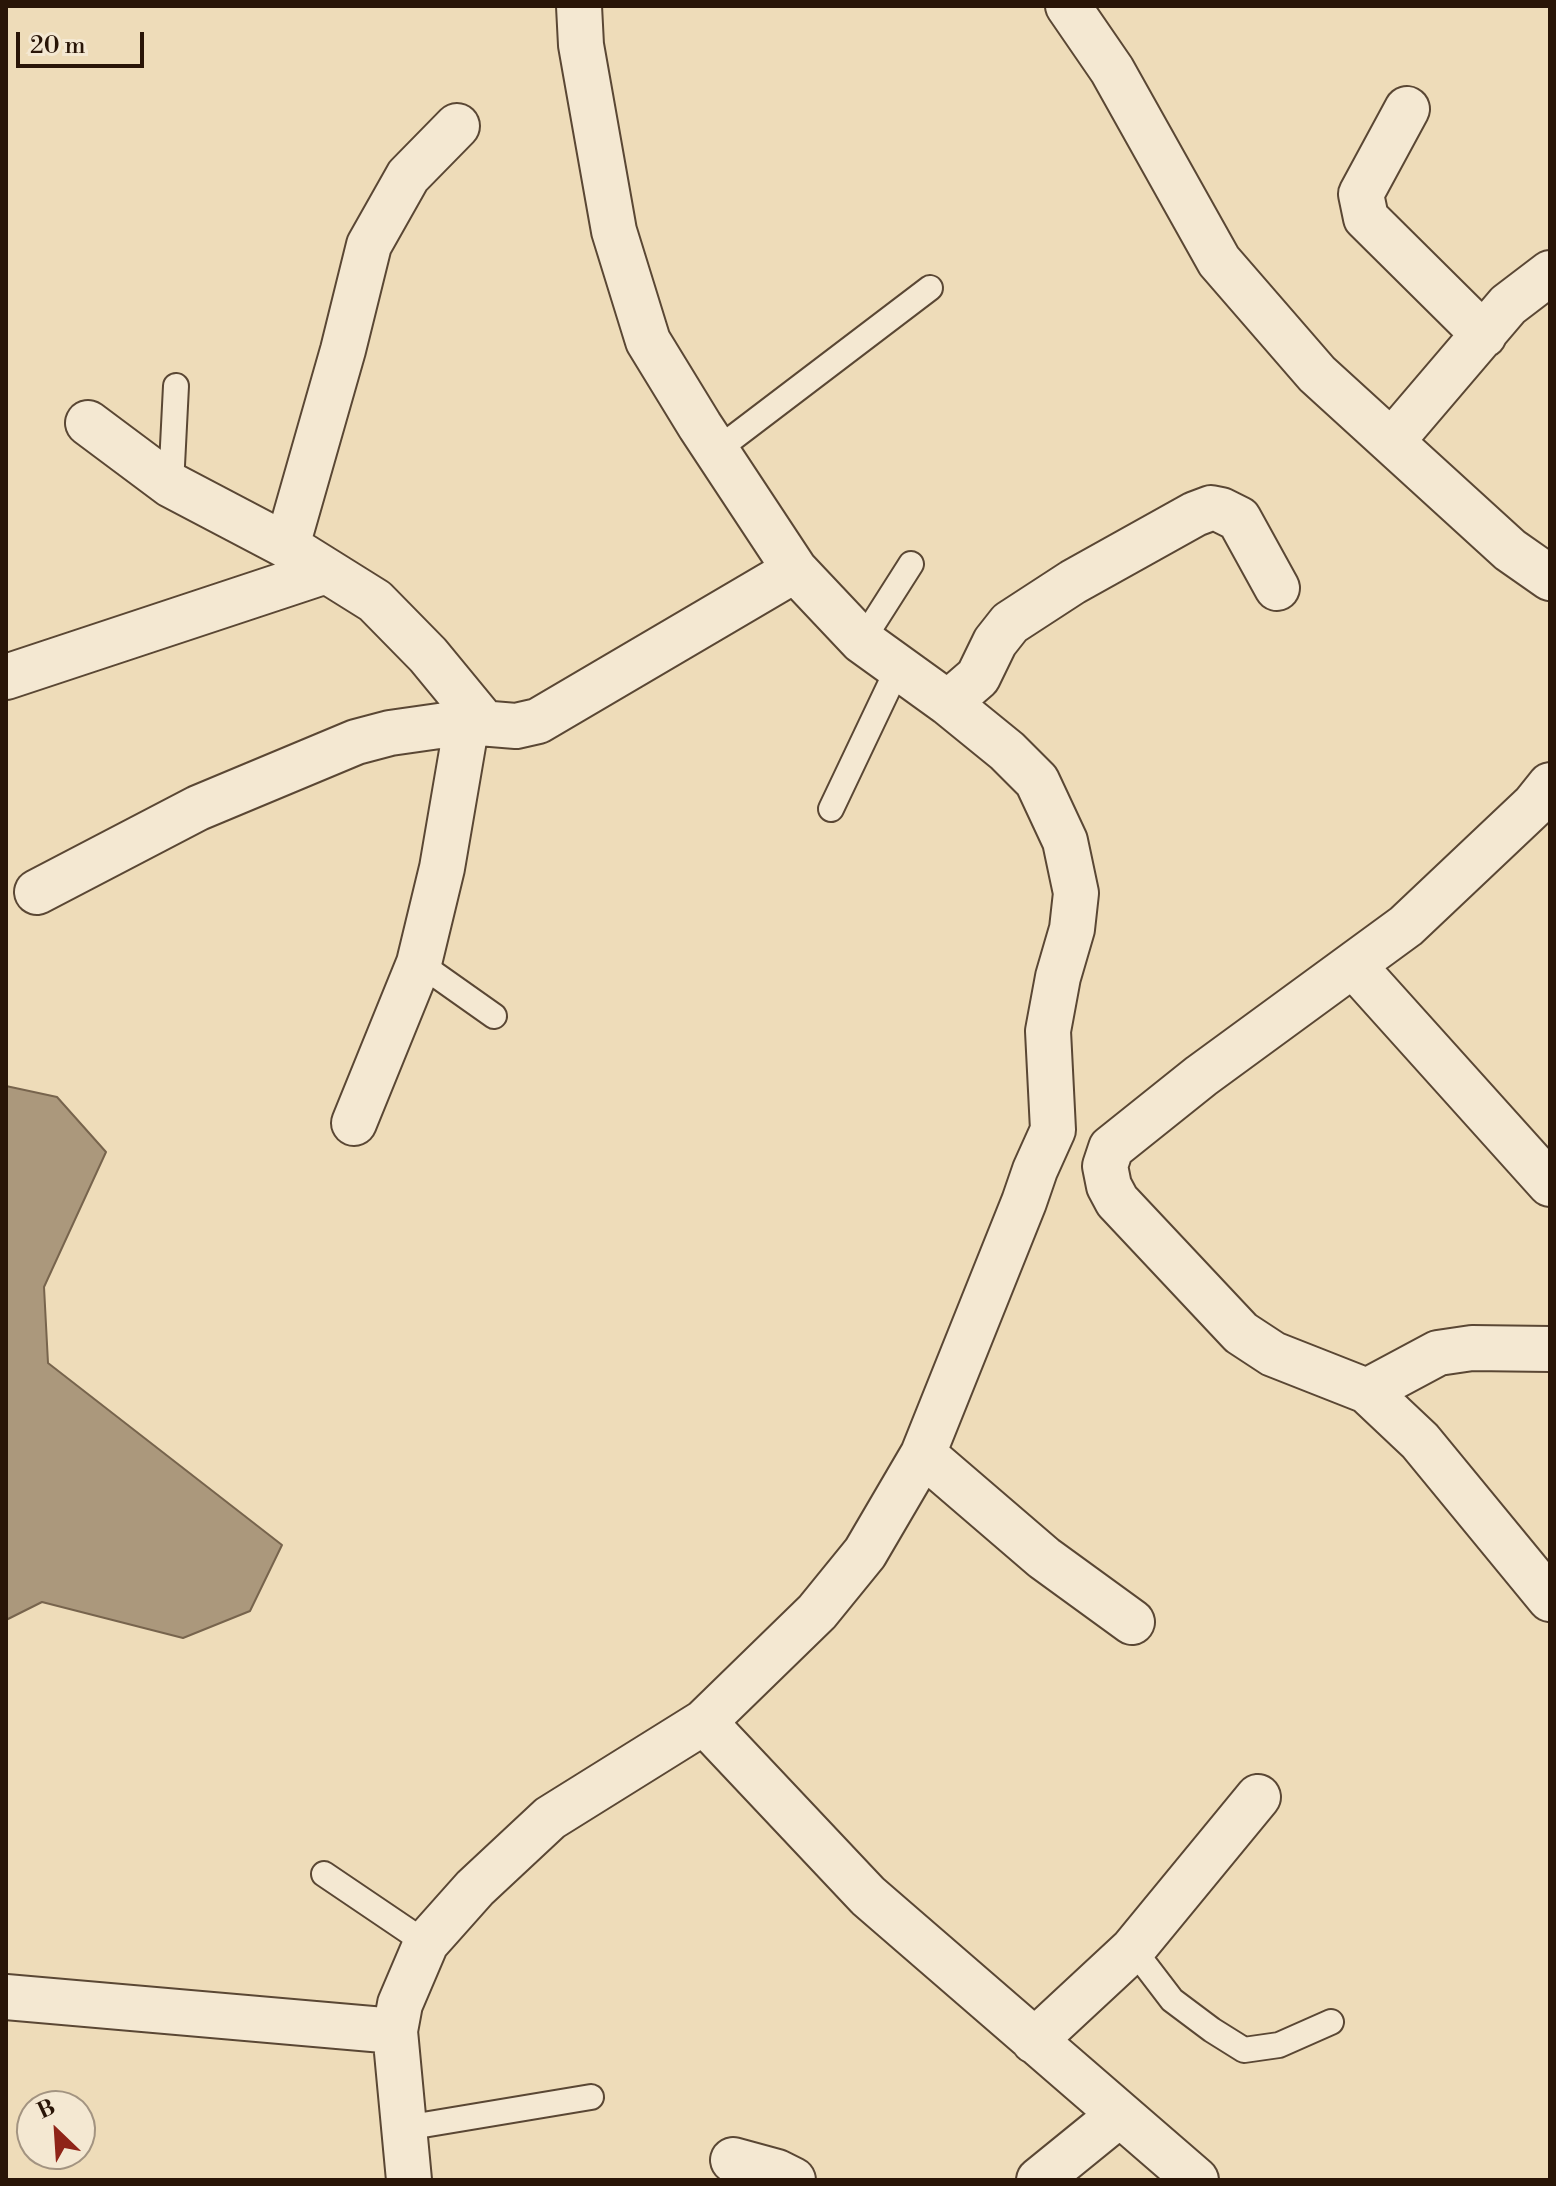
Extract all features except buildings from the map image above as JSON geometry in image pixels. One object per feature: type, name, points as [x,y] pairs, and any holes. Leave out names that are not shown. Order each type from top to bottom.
[{"type":"street","points":[[400,2164],[395,2031],[400,2004],[426,1943],[475,1888],[550,1818],[704,1722],[817,1612],[865,1553],[923,1454],[1053,1130],[1048,1031],[1058,977],[1072,929],[1076,893],[1065,841],[1037,781],[1007,751],[948,703],[862,641],[795,570],[648,341],[614,231],[581,45],[579,6]]},
{"type":"street","points":[[1068,6],[1112,70],[1219,261],[1317,374],[1510,550],[1550,578]]},
{"type":"street","points":[[1407,109],[1361,194],[1366,218],[1484,335]]},
{"type":"street","points":[[287,546],[343,350],[369,245],[408,176],[457,126]]},
{"type":"street","points":[[1392,441],[1508,305],[1550,273]]},
{"type":"street","points":[[88,423],[171,485],[287,546],[375,601],[428,655],[476,723],[419,963],[354,1123]]},
{"type":"street","points":[[948,703],[978,677],[995,642],[1010,623],[1073,582],[1211,508],[1239,519],[1277,588]]},
{"type":"street","points":[[37,892],[198,808],[356,742],[390,733],[476,723],[516,726],[538,721],[795,570]]},
{"type":"street","points":[[6,677],[326,571]]},
{"type":"street","points":[[1545,804],[1406,926],[1201,1076],[1111,1148],[1105,1166],[1109,1186],[1117,1201],[1241,1333],[1273,1354],[1367,1391],[1420,1441],[1550,1599]]},
{"type":"street","points":[[1353,965],[1550,1184]]},
{"type":"street","points":[[1053,1130],[1111,1148]]},
{"type":"street","points":[[1367,1391],[1438,1353],[1472,1348],[1550,1349]]},
{"type":"street","points":[[923,1454],[1044,1558],[1132,1622]]},
{"type":"street","points":[[704,1722],[868,1896],[1196,2180]]},
{"type":"street","points":[[1034,2041],[1133,1949],[1258,1797]]},
{"type":"street","points":[[6,1997],[395,2031]]},
{"type":"street","points":[[1039,2180],[1119,2115]]},
{"type":"street","points":[[733,2160],[777,2172],[793,2180]]},
{"type":"lane","points":[[717,450],[930,288]]},
{"type":"lane","points":[[171,485],[176,386]]},
{"type":"lane","points":[[862,641],[911,564]]},
{"type":"lane","points":[[831,809],[898,668]]},
{"type":"lane","points":[[419,963],[494,1016]]},
{"type":"lane","points":[[324,1874],[426,1943]]},
{"type":"lane","points":[[1133,1949],[1172,2000],[1244,2050],[1279,2045],[1331,2022]]},
{"type":"lane","points":[[400,2164],[591,2097]]},
{"type":"shaded area","points":[[6,1086],[57,1097],[106,1152],[44,1287],[48,1363],[282,1545],[250,1611],[183,1638],[42,1602],[6,1620]]}]
